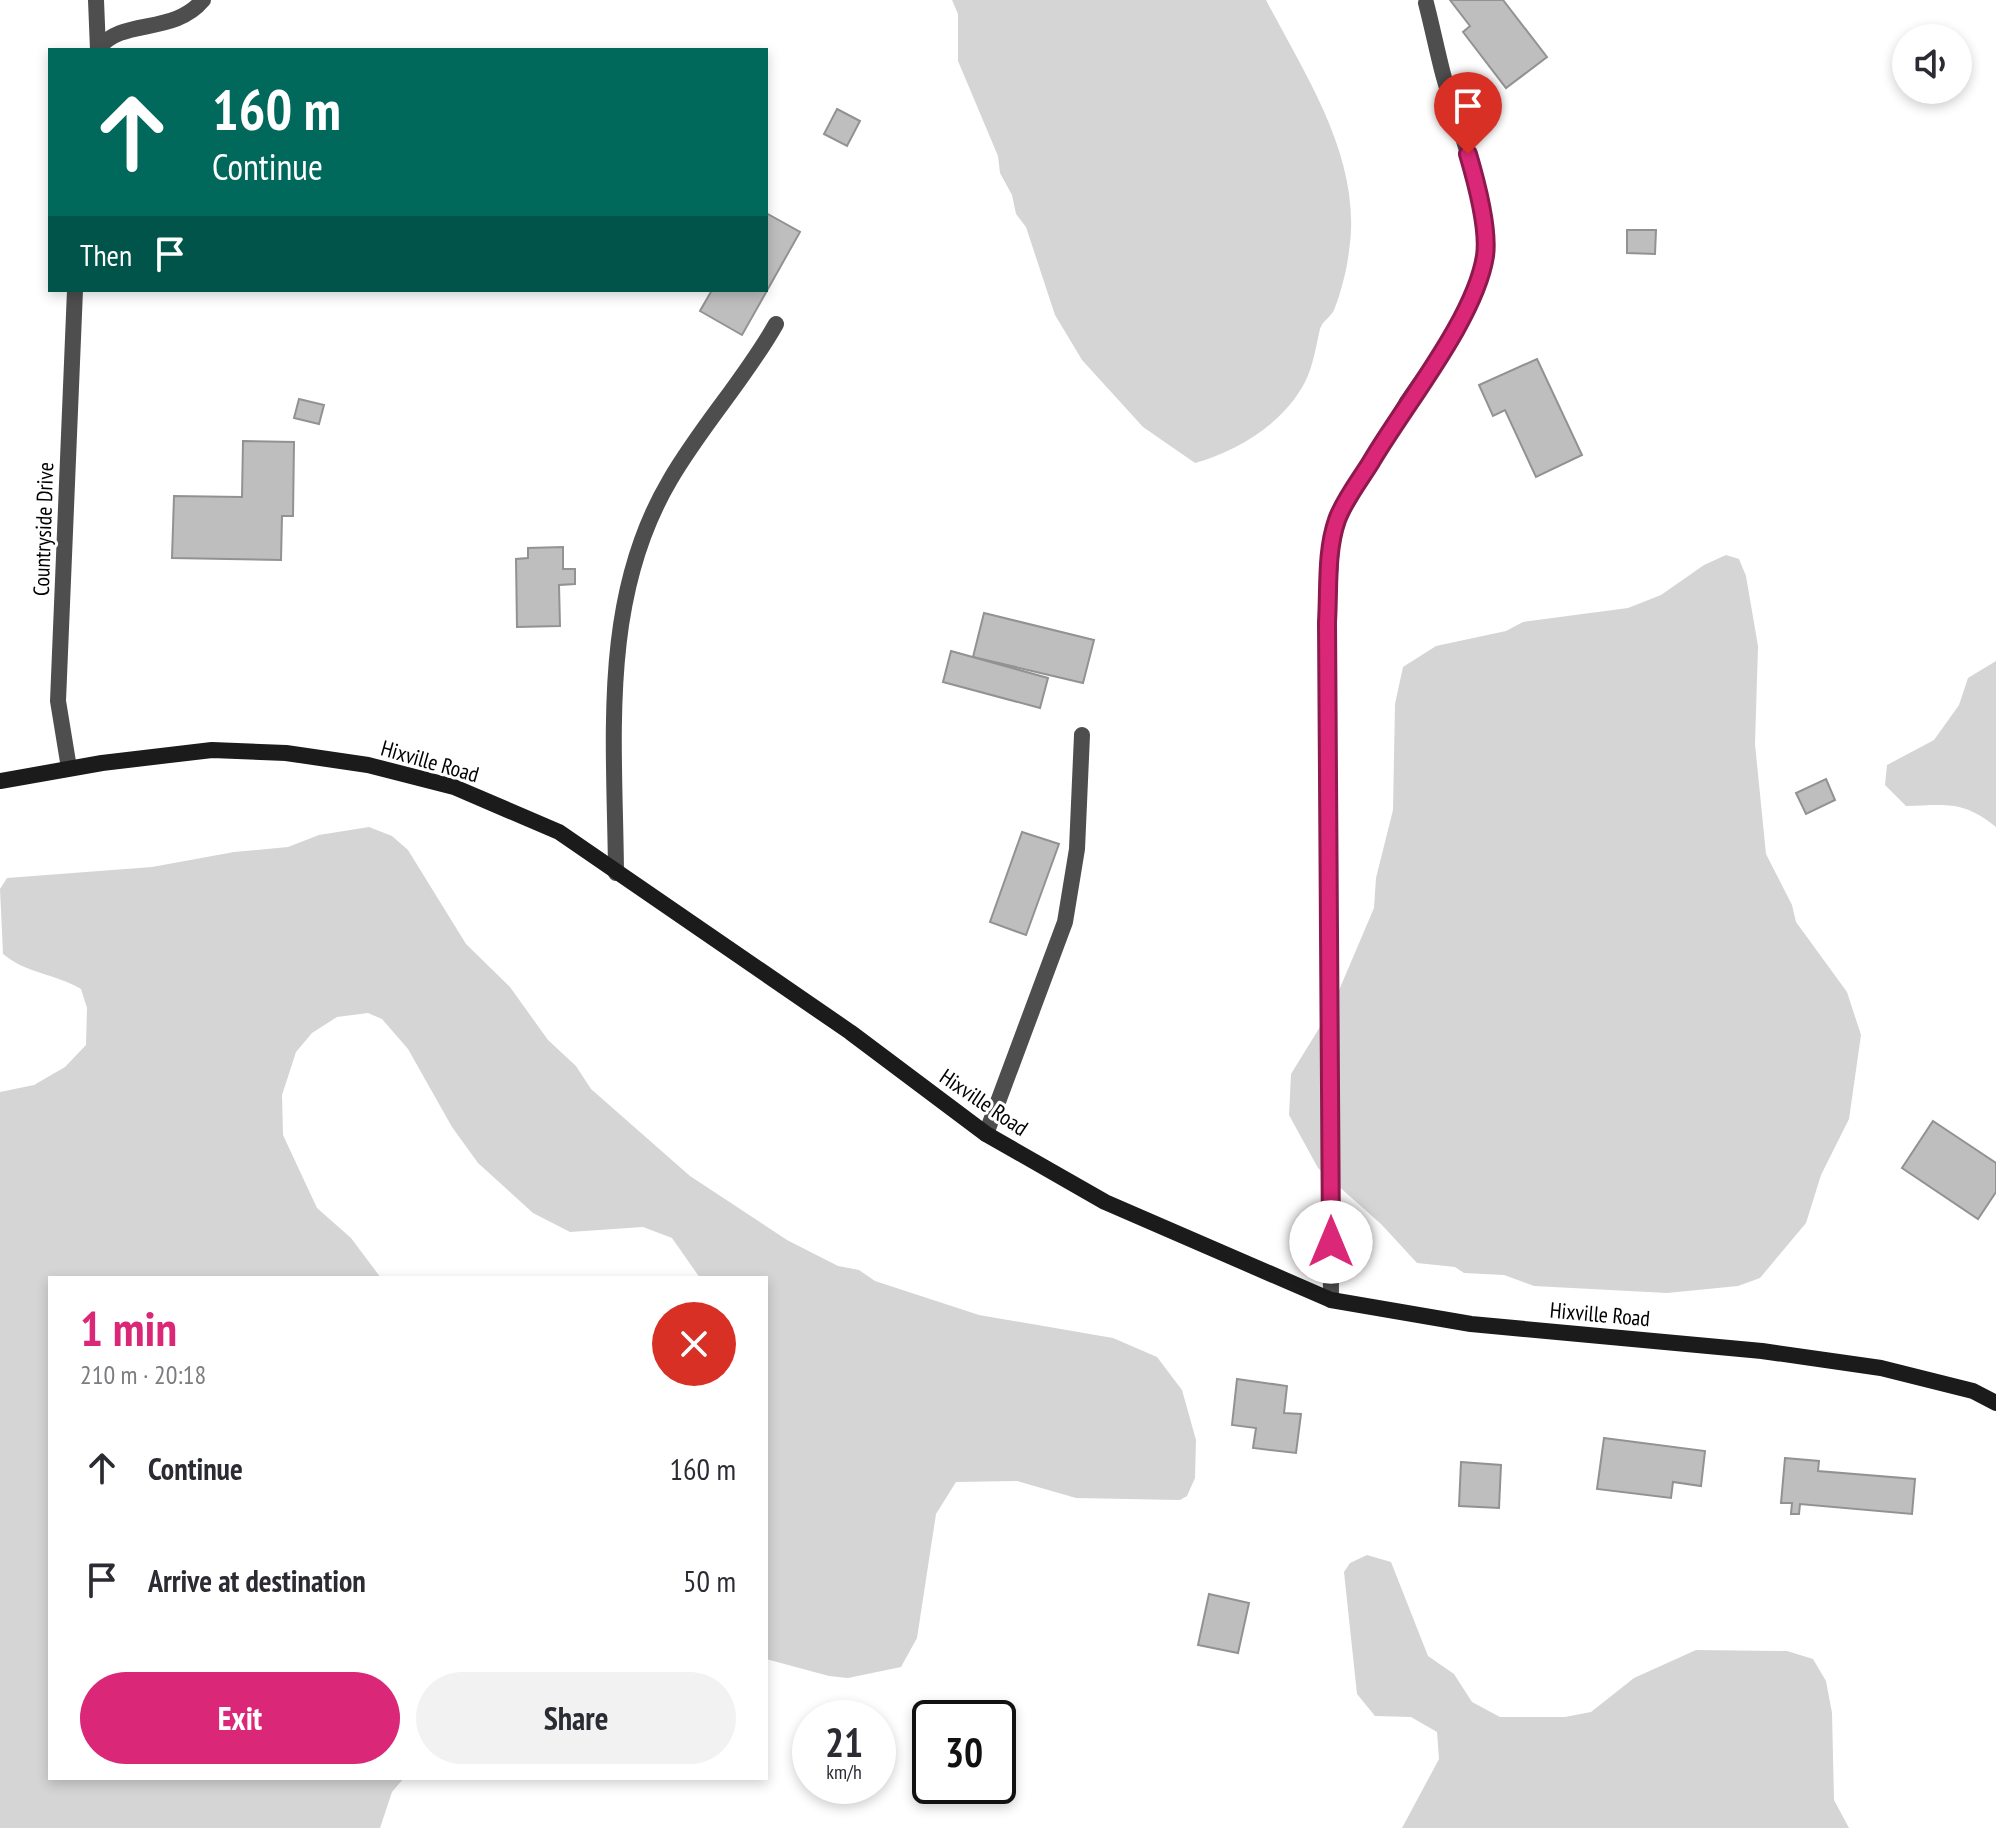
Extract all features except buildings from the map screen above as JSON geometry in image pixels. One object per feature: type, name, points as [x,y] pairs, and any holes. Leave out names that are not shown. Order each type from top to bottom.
[{"type":"street","points":[[96,0],[98,48]]},
{"type":"street","points":[[99,48],[106,38],[175,22],[203,0]]},
{"type":"street","points":[[1331,1300],[1327,622],[1332,544],[1338,518],[1407,402],[1452,336],[1478,287],[1485,252],[1476,181],[1426,3]]},
{"type":"street","name":"Countryside Drive","points":[[69,768],[58,701],[75,292]]},
{"type":"street","points":[[616,873],[615,648],[629,581],[650,520],[670,479],[755,360],[776,324]]},
{"type":"street","points":[[986,1134],[1065,922],[1077,849],[1082,735]]},
{"type":"street","name":"Hixville Road","points":[[0,781],[69,768],[212,750],[286,753],[368,765],[454,787],[559,832],[850,1032],[986,1134],[1105,1202],[1331,1300],[1471,1324],[1762,1351],[1881,1368],[1973,1391],[1996,1403]]},
{"type":"shaded area","points":[[952,0],[1266,0],[1328,120],[1348,184],[1351,217],[1348,258],[1341,289],[1334,310],[1320,329],[1308,376],[1285,410],[1258,433],[1227,451],[1195,463],[1143,427],[1082,360],[1055,315],[1026,227],[1016,214],[1012,195],[1000,173],[998,156],[958,61],[958,14]]},
{"type":"shaded area","points":[[1726,555],[1739,559],[1746,576],[1758,646],[1755,744],[1766,854],[1792,905],[1796,922],[1847,992],[1861,1035],[1849,1119],[1821,1175],[1806,1223],[1760,1278],[1738,1286],[1667,1293],[1534,1286],[1504,1275],[1464,1273],[1455,1267],[1417,1263],[1381,1224],[1318,1168],[1289,1115],[1291,1074],[1331,1009],[1374,908],[1376,878],[1393,810],[1395,704],[1403,667],[1436,646],[1506,631],[1523,622],[1628,608],[1661,595],[1704,565]]},
{"type":"shaded area","points":[[1996,661],[1996,827],[1964,808],[1906,806],[1885,785],[1887,765],[1934,740],[1959,705],[1968,678]]},
{"type":"shaded area","points":[[369,827],[392,836],[408,850],[466,944],[510,987],[548,1040],[576,1066],[591,1089],[690,1176],[787,1240],[838,1266],[859,1270],[875,1281],[979,1315],[1113,1338],[1157,1357],[1182,1390],[1196,1440],[1195,1478],[1187,1496],[1180,1500],[1076,1498],[1017,1481],[956,1482],[936,1514],[917,1638],[901,1667],[848,1678],[768,1660],[768,1276],[699,1276],[672,1238],[643,1227],[570,1232],[533,1213],[478,1163],[452,1127],[408,1049],[382,1019],[368,1013],[337,1017],[312,1033],[296,1052],[282,1095],[283,1135],[317,1208],[351,1238],[380,1276],[48,1276],[48,1780],[402,1780],[392,1792],[380,1828],[0,1828],[0,1092],[34,1085],[65,1067],[86,1045],[87,1008],[81,989],[21,965],[3,954],[0,889],[7,878],[152,867],[234,852],[288,847],[319,835]]},
{"type":"shaded area","points":[[1367,1555],[1391,1562],[1428,1656],[1454,1674],[1472,1702],[1500,1717],[1565,1717],[1591,1712],[1634,1678],[1696,1650],[1787,1651],[1813,1659],[1826,1681],[1832,1713],[1834,1800],[1849,1828],[1402,1828],[1439,1759],[1437,1732],[1411,1717],[1375,1716],[1357,1694],[1344,1572],[1350,1563]]},
{"type":"route","points":[[1331,1242],[1327,622],[1332,544],[1338,518],[1407,402],[1452,336],[1478,287],[1485,252],[1476,181],[1468,154]]}]
